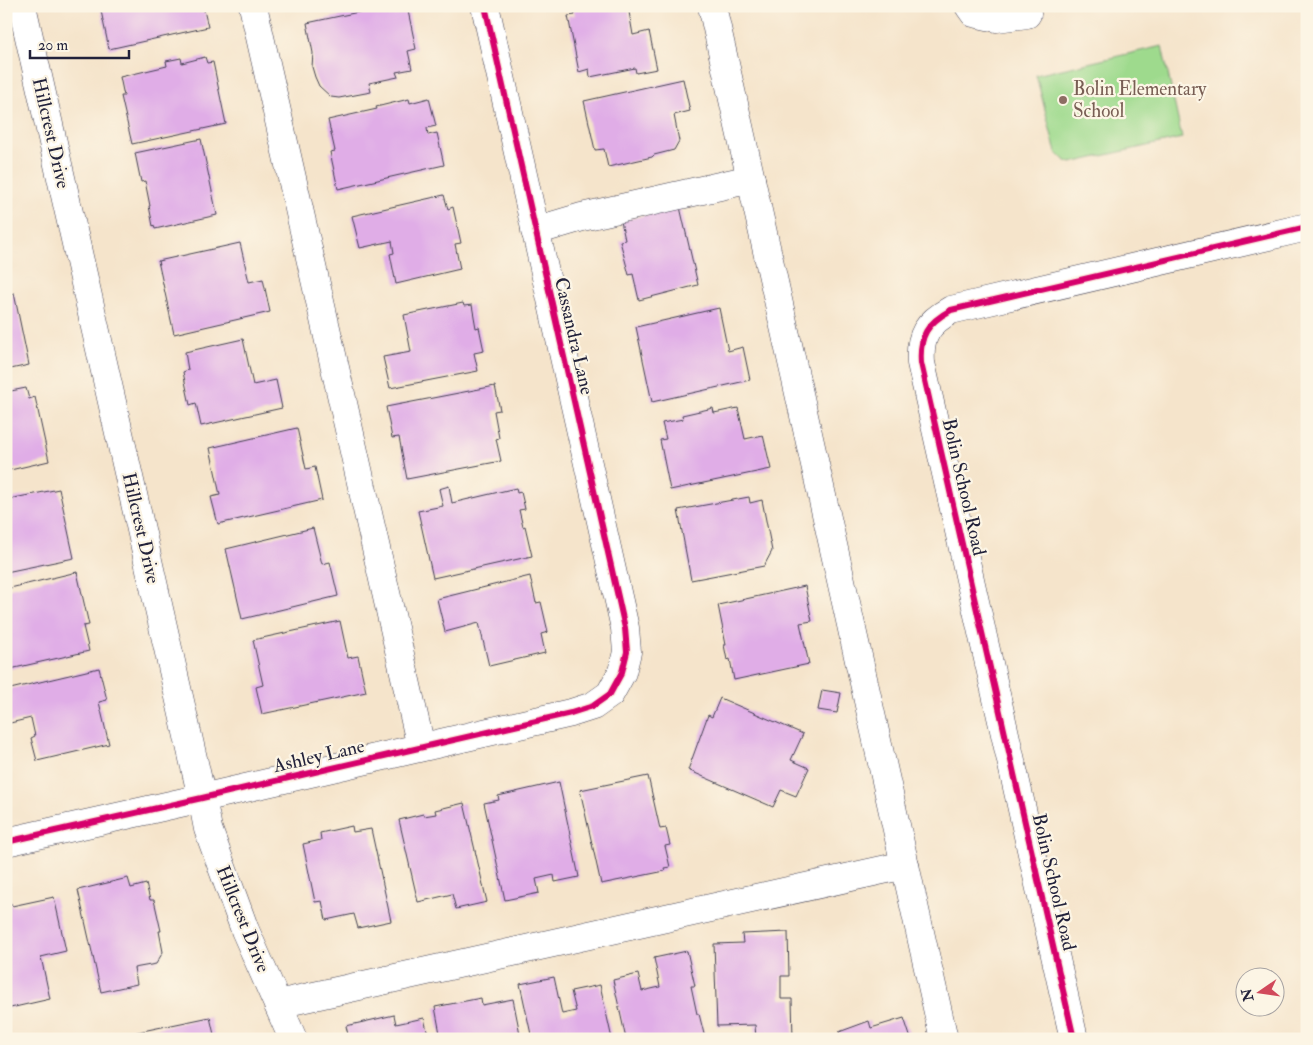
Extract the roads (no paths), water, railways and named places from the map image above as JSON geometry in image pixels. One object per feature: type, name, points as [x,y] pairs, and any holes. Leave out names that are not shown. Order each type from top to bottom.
[{"type":"street","name":"Hillcrest Drive","points":[[22,6],[208,829],[245,930],[293,1039]]},
{"type":"street","points":[[253,6],[420,747]]},
{"type":"street","name":"Cassandra Lane","points":[[485,6],[625,628],[627,652],[622,672]]},
{"type":"street","points":[[712,6],[944,1039]]},
{"type":"street","points":[[969,6],[974,14],[997,18],[1027,14]]},
{"type":"street","points":[[535,230],[582,217],[751,179]]},
{"type":"street","name":"Bolin School Road","points":[[1074,1039],[920,363],[923,337],[930,325],[939,316],[952,310],[1307,227]]},
{"type":"street","name":"Ashley Lane","points":[[6,842],[571,712],[592,706],[610,694],[622,672]]},
{"type":"street","points":[[278,1004],[905,865]]},
{"type":"place","name":"Bolin Elementary School","points":[[1063,100]]}]
